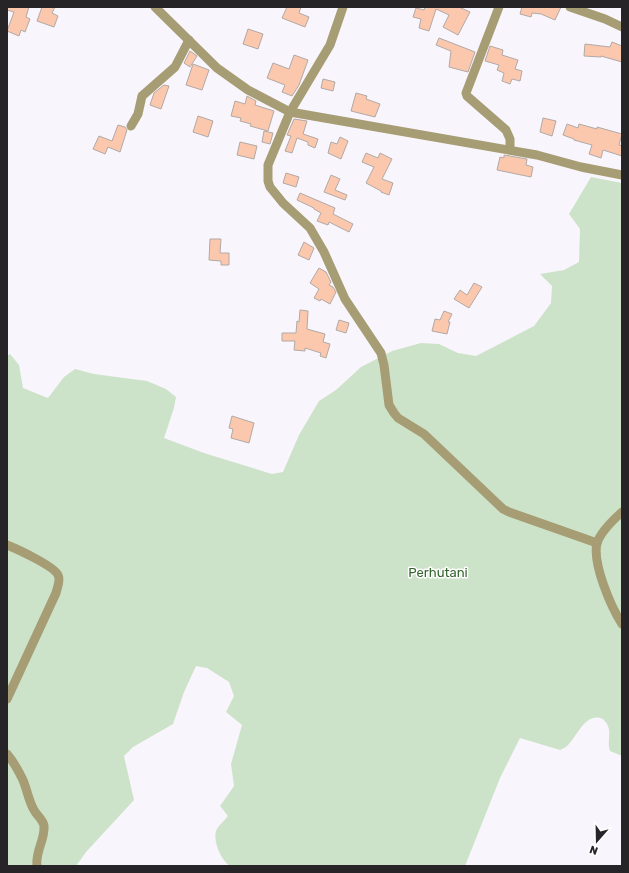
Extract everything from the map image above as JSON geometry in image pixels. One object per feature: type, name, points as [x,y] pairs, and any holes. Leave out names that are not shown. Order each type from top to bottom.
[{"type":"street","points":[[155,7],[217,68],[248,90],[290,112],[537,155],[581,167],[622,174]]},
{"type":"street","points":[[343,7],[330,45],[290,112],[268,165],[267,174],[270,187],[283,203],[310,228],[324,252],[345,299],[381,354],[384,365],[389,405],[398,418],[424,434],[509,512],[598,543]]},
{"type":"street","points":[[498,7],[466,93],[467,96],[506,130],[510,139],[510,150]]},
{"type":"street","points":[[570,7],[605,19],[622,27]]},
{"type":"street","points":[[130,126],[138,114],[142,96],[175,67],[188,40]]},
{"type":"street","points":[[622,512],[607,526],[598,543],[597,557],[600,575],[607,594],[622,624]]},
{"type":"street","points":[[7,545],[53,569],[58,574],[59,579],[56,593],[7,699]]},
{"type":"street","points":[[7,754],[22,778],[32,805],[44,825],[37,866]]},
{"type":"green space","name":"Perhutani","points":[[591,177],[622,183],[622,756],[610,751],[608,726],[603,719],[600,718],[594,718],[585,723],[570,743],[560,750],[520,738],[500,778],[465,866],[230,866],[218,850],[215,835],[217,829],[228,816],[220,806],[234,786],[231,764],[242,725],[226,712],[234,696],[229,682],[207,668],[196,666],[184,692],[173,724],[133,747],[124,756],[134,800],[86,852],[76,866],[7,866],[7,356],[10,354],[19,365],[23,388],[48,398],[64,377],[75,369],[94,374],[147,381],[166,389],[176,397],[164,438],[204,453],[272,474],[283,472],[299,435],[319,401],[336,390],[361,367],[392,351],[421,343],[439,344],[458,353],[476,356],[534,326],[551,303],[552,286],[540,274],[564,270],[579,262],[580,229],[569,214]]},
{"type":"building","points":[[7,7],[29,7],[26,17],[30,19],[25,32],[21,30],[19,36],[7,31],[14,12],[7,10]]},
{"type":"building","points":[[42,7],[55,7],[52,13],[58,16],[54,27],[37,21]]},
{"type":"building","points":[[287,7],[301,7],[299,13],[309,17],[305,27],[282,18]]},
{"type":"building","points":[[425,7],[459,7],[470,12],[458,35],[443,27],[449,15],[436,9],[429,31],[419,28],[421,19],[413,17],[416,8],[424,10]]},
{"type":"building","points":[[522,7],[561,7],[555,20],[541,14],[532,13],[531,17],[520,14]]},
{"type":"building","points":[[248,29],[263,34],[258,49],[243,44]]},
{"type":"building","points":[[439,38],[475,52],[468,72],[449,67],[451,51],[436,45]]},
{"type":"building","points":[[612,42],[622,46],[622,62],[601,56],[584,56],[585,44],[610,47]]},
{"type":"building","points":[[490,46],[503,50],[502,55],[518,60],[515,69],[522,71],[520,81],[512,79],[510,84],[502,81],[504,73],[497,70],[499,65],[485,61]]},
{"type":"building","points":[[190,51],[197,56],[190,67],[184,63]]},
{"type":"building","points":[[294,55],[308,60],[299,85],[292,96],[282,92],[285,85],[267,78],[273,63],[289,69]]},
{"type":"building","points":[[193,64],[209,70],[202,90],[186,85]]},
{"type":"building","points":[[323,79],[335,82],[333,91],[321,88]]},
{"type":"building","points":[[164,85],[169,86],[161,109],[150,105],[154,93]]},
{"type":"building","points":[[356,93],[367,96],[366,99],[380,104],[375,117],[351,111]]},
{"type":"building","points":[[247,96],[256,101],[255,105],[274,111],[268,131],[250,126],[251,124],[240,121],[241,118],[231,116],[235,101],[245,104]]},
{"type":"building","points":[[198,116],[213,121],[208,137],[193,132]]},
{"type":"building","points":[[543,118],[556,121],[552,136],[540,132]]},
{"type":"building","points":[[294,119],[307,121],[303,134],[318,139],[315,148],[308,145],[308,142],[297,138],[292,153],[285,151],[291,136],[287,135]]},
{"type":"building","points":[[567,124],[578,128],[579,124],[597,129],[597,127],[622,134],[619,145],[622,146],[622,156],[603,150],[601,158],[589,154],[592,145],[563,135]]},
{"type":"building","points":[[118,125],[125,127],[127,130],[120,152],[108,147],[105,154],[93,149],[99,136],[112,141]]},
{"type":"building","points":[[264,131],[273,133],[270,144],[262,142]]},
{"type":"building","points":[[340,137],[348,141],[341,159],[328,153],[331,142],[337,144]]},
{"type":"building","points":[[240,142],[257,146],[254,159],[237,155]]},
{"type":"building","points":[[366,153],[378,158],[380,153],[392,159],[382,179],[393,183],[389,195],[366,183],[374,167],[362,162]]},
{"type":"building","points":[[504,155],[527,159],[526,165],[533,167],[531,177],[497,170],[500,157],[504,158]]},
{"type":"building","points":[[286,173],[299,177],[296,187],[283,183]]},
{"type":"building","points":[[331,175],[340,179],[335,190],[347,195],[345,200],[324,192]]},
{"type":"building","points":[[300,193],[335,208],[333,214],[353,224],[349,232],[329,222],[328,225],[317,221],[321,213],[297,200]]},
{"type":"building","points":[[210,239],[221,239],[220,253],[229,253],[229,265],[221,265],[221,261],[209,260]]},
{"type":"building","points":[[304,242],[314,248],[309,260],[298,255]]},
{"type":"building","points":[[319,268],[326,272],[331,282],[329,285],[333,287],[336,292],[330,304],[321,299],[320,301],[314,298],[319,289],[310,283]]},
{"type":"building","points":[[474,283],[482,287],[469,308],[454,299],[460,290],[467,295]]},
{"type":"building","points":[[300,310],[308,311],[307,329],[325,334],[323,342],[330,344],[326,358],[320,356],[321,353],[305,348],[305,351],[294,350],[295,341],[282,341],[282,333],[296,333]]},
{"type":"building","points":[[444,311],[452,314],[448,322],[450,322],[447,334],[432,331],[435,319],[440,320]]},
{"type":"building","points":[[339,320],[349,323],[346,333],[336,330]]},
{"type":"building","points":[[232,416],[254,423],[249,443],[231,438],[233,429],[229,428]]}]
